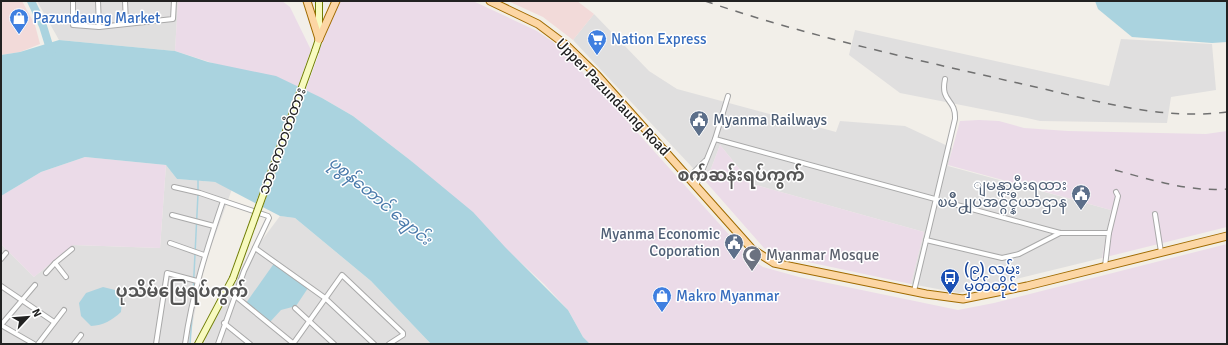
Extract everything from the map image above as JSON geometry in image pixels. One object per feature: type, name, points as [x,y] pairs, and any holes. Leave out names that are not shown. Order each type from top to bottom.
[{"type":"main road","points":[[307,1],[319,39]]},
{"type":"main road","name":"သာကေတတံတား","points":[[198,344],[233,278],[319,39],[319,1]]},
{"type":"main road","points":[[319,39],[336,1]]},
{"type":"main road","name":"Upper Pazundaung Road","points":[[490,1],[538,24],[566,45],[597,76],[752,249],[774,263],[787,267],[963,299],[980,297],[1105,266]]},
{"type":"main road","points":[[1105,266],[1227,236]]},
{"type":"street","points":[[73,1],[73,25],[99,27],[173,19],[174,1]]},
{"type":"street","points":[[98,1],[99,27]]},
{"type":"street","points":[[125,1],[126,23]]},
{"type":"street","points":[[914,291],[955,119],[954,107],[944,94],[943,90],[945,79]]},
{"type":"street","points":[[696,186],[715,139],[728,96]]},
{"type":"street","points":[[715,139],[1060,233],[1110,233]]},
{"type":"street","points":[[689,177],[707,159]]},
{"type":"street","points":[[174,187],[200,193],[269,217],[234,295],[218,344]]},
{"type":"street","points":[[1105,266],[1118,196],[1116,192]]},
{"type":"street","points":[[185,344],[197,281],[204,255],[223,201]]},
{"type":"street","points":[[1155,214],[1161,252]]},
{"type":"street","points":[[172,215],[214,226]]},
{"type":"street","points":[[926,240],[1002,258],[1019,254],[1060,233]]},
{"type":"street","points":[[170,243],[204,255]]},
{"type":"street","points":[[255,248],[325,298],[374,344]]},
{"type":"street","points":[[46,273],[55,263],[72,249]]},
{"type":"street","points":[[1,259],[6,253]]},
{"type":"street","points":[[55,263],[66,277]]},
{"type":"street","points":[[156,344],[167,273],[197,281]]},
{"type":"street","points":[[234,295],[293,344],[342,275],[404,334],[397,342],[389,344]]},
{"type":"street","points":[[34,344],[1,325],[35,285]]},
{"type":"street","points":[[1,286],[54,322]]},
{"type":"street","points":[[295,308],[334,344]]},
{"type":"street","points":[[38,344],[64,310]]},
{"type":"street","points":[[224,323],[250,344]]},
{"type":"street","points":[[74,344],[81,335]]},
{"type":"shaded area","name":"Pazundaung Market","points":[[1,1],[22,1],[35,25],[40,44],[20,52],[1,55]]},
{"type":"shaded area","points":[[37,1],[178,1],[175,51],[59,40]]},
{"type":"shaded area","points":[[178,1],[282,1],[290,7],[311,50],[318,53],[341,1],[473,1],[537,31],[553,42],[591,81],[751,259],[763,267],[799,277],[958,310],[994,303],[1227,244],[1227,344],[590,344],[583,337],[568,310],[544,284],[410,160],[353,116],[322,98],[175,51]]},
{"type":"shaded area","points":[[508,1],[577,1],[594,14],[573,40],[543,17]]},
{"type":"shaded area","points":[[594,14],[649,71],[677,89],[836,132],[840,121],[905,126],[952,148],[948,166],[1111,210],[1102,258],[959,293],[911,284],[924,232],[752,184],[720,145],[706,182],[573,40]]},
{"type":"shaded area","points":[[855,30],[1109,86],[1121,39],[1212,44],[1216,90],[1171,97],[1167,123],[1040,121],[900,93],[849,55]]},
{"type":"shaded area","points":[[960,121],[999,121],[1024,128],[1068,131],[1206,134],[1227,131],[1227,227],[1102,258],[1111,210],[948,165]]},
{"type":"shaded area","points":[[720,145],[752,184],[924,232],[911,284],[789,258],[764,248],[706,182]]},
{"type":"shaded area","points":[[85,157],[166,165],[160,248],[73,245],[34,277],[1,244],[1,196],[41,172]]},
{"type":"shaded area","points":[[166,165],[177,179],[215,182],[232,189],[208,255],[200,283],[189,344],[1,344],[1,244],[34,277],[73,245],[160,248]]},
{"type":"shaded area","points":[[280,216],[295,218],[371,281],[431,344],[204,344],[206,337],[244,264]]},
{"type":"water","points":[[1095,1],[1227,1],[1227,42],[1212,43],[1132,37],[1098,9]]},
{"type":"water","name":"ပုစွန်တောင် ချောင်း","points":[[59,40],[175,51],[208,62],[276,76],[322,98],[353,116],[410,160],[473,212],[505,247],[568,310],[583,337],[590,344],[431,344],[371,281],[295,218],[280,216],[215,182],[177,179],[166,165],[85,157],[41,172],[1,196],[1,55],[20,52]]},
{"type":"water","points":[[275,262],[308,288],[296,306],[281,310],[270,322],[246,303]]},
{"type":"water","points":[[103,287],[115,290],[122,301],[121,312],[107,322],[100,325],[91,326],[81,316],[79,303],[86,293]]},
{"type":"pier","points":[[311,50],[319,53],[236,280],[229,277]]},
{"type":"waterway","points":[[31,1],[43,26],[51,52]]},
{"type":"waterway","points":[[198,180],[198,191]]},
{"type":"waterway","points":[[193,294],[198,194]]},
{"type":"waterway","points":[[190,344],[192,316]]},
{"type":"railway","points":[[705,1],[743,14],[860,46],[1096,101],[1148,111],[1200,114],[1227,112]]},
{"type":"railway","points":[[1115,170],[1185,187],[1199,189],[1227,189]]},
{"type":"place","name":"Pazundaung Market","points":[[19,35]]},
{"type":"place","name":"Nation Express","points":[[597,56]]},
{"type":"place","name":"Myanma Railways","points":[[699,137]]},
{"type":"place","name":"ျမန္မာ့မီးရထား ၿမိဳ႕ျပအင္ဂ်င္နီယာဌာန","points":[[1081,211]]},
{"type":"place","name":"Myanma Economic Coporation","points":[[734,260]]},
{"type":"place","name":"Myanmar Mosque","points":[[752,272]]},
{"type":"place","name":"(၉) လမ်း မှတ်တိုင်","points":[[950,295]]},
{"type":"place","name":"Makro Myanmar","points":[[662,313]]},
{"type":"district","name":"စက်ဆန်းရပ်ကွက်","points":[[741,175]]},
{"type":"district","name":"ပုသိမ်မြေရပ်ကွက်","points":[[182,291]]}]
